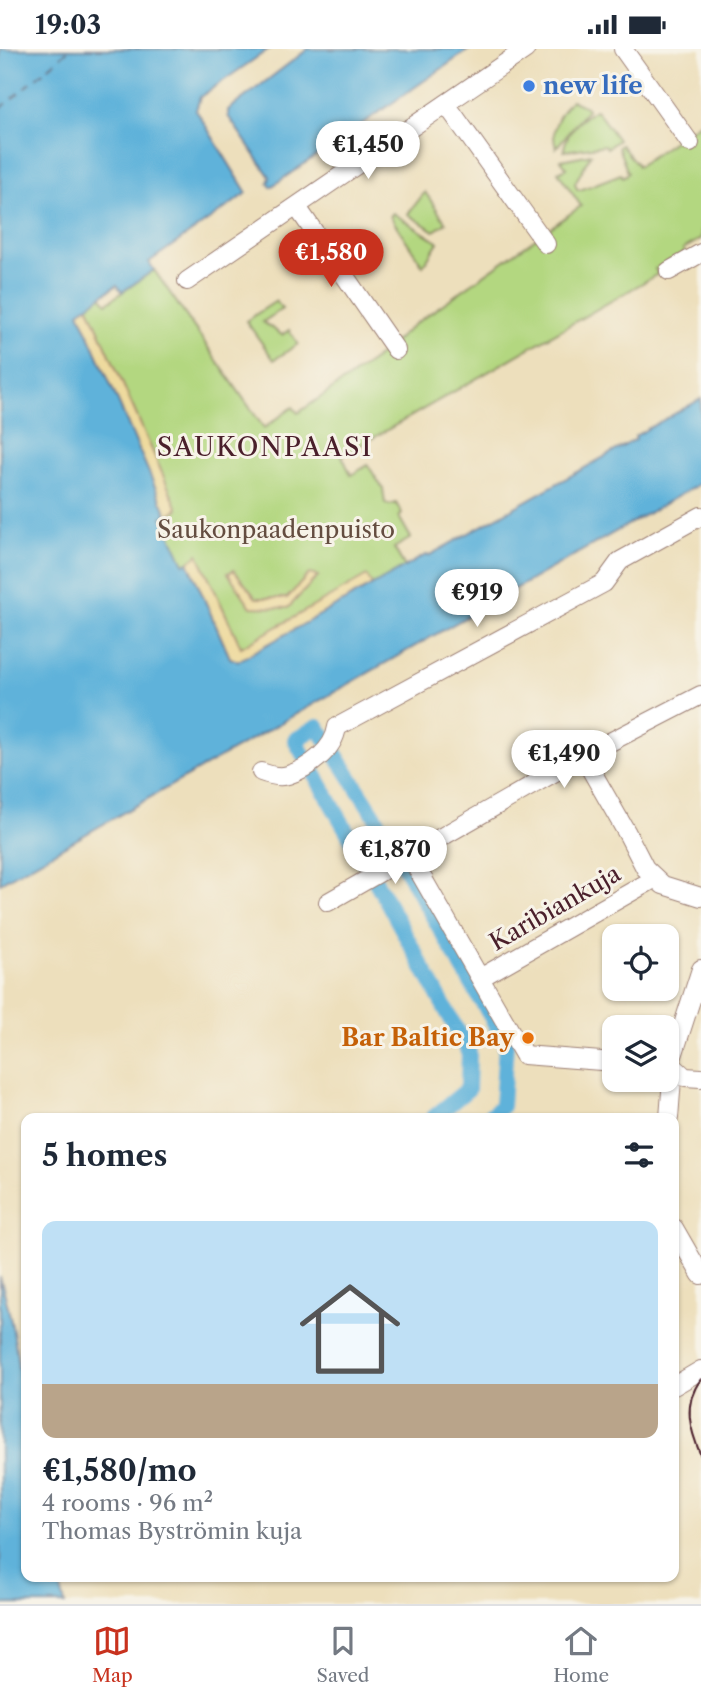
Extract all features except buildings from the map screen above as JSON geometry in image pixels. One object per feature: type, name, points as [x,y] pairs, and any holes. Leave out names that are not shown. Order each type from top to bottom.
[{"type":"street","points":[[187,281],[526,49]]},
{"type":"street","points":[[623,49],[690,143]]},
{"type":"street","points":[[446,104],[546,244]]},
{"type":"street","points":[[297,207],[396,350]]},
{"type":"street","points":[[669,271],[701,253]]},
{"type":"street","points":[[261,772],[271,776],[286,776],[297,770],[332,746],[337,727],[604,583],[620,561],[701,516]]},
{"type":"street","points":[[328,902],[583,756],[701,695]]},
{"type":"street","points":[[583,756],[645,868],[654,879],[701,897]]},
{"type":"street","points":[[409,857],[524,1055],[602,1061]]},
{"type":"street","name":"Karibiankuja","points":[[480,978],[654,879]]},
{"type":"street","points":[[679,1036],[701,969]]},
{"type":"street","points":[[679,1071],[685,1077],[701,1078]]},
{"type":"street","points":[[669,1092],[669,1113]]},
{"type":"street","points":[[679,1237],[701,1275]]},
{"type":"street","points":[[679,1383],[701,1370]]},
{"type":"green space","points":[[571,100],[587,110],[556,148],[556,123]]},
{"type":"green space","points":[[596,110],[618,140],[607,148],[605,145],[564,151],[567,138],[575,126]]},
{"type":"green space","name":"Saukonpaadenpuisto","points":[[701,122],[701,239],[683,249],[685,252],[655,269],[658,274],[342,456],[351,475],[368,465],[383,489],[385,504],[396,503],[402,514],[399,517],[411,538],[394,548],[405,567],[238,662],[230,658],[188,562],[184,565],[162,517],[167,514],[79,312],[101,296],[107,303],[154,270],[264,428],[293,407],[298,413],[374,360],[412,326],[581,206],[558,172],[567,168],[561,160],[591,154],[575,183],[580,190],[621,174],[623,177],[628,173],[618,147],[621,145],[638,166]]},
{"type":"green space","points":[[425,192],[446,223],[434,231],[408,214]]},
{"type":"green space","points":[[393,213],[438,242],[423,266],[390,216]]},
{"type":"green space","points":[[276,301],[282,309],[263,322],[282,335],[289,330],[298,344],[274,360],[246,321]]},
{"type":"sand","points":[[88,305],[178,509],[167,515],[79,312]]},
{"type":"sand","points":[[198,554],[241,647],[367,576],[372,585],[238,662],[230,658],[188,562]]},
{"type":"sand","points":[[234,570],[256,598],[287,598],[309,574],[318,576],[288,608],[251,607],[228,573]]},
{"type":"water","points":[[0,49],[269,49],[200,97],[196,110],[247,193],[149,262],[154,270],[122,292],[117,285],[79,312],[167,514],[162,517],[184,564],[188,562],[230,658],[238,661],[636,439],[635,436],[701,399],[701,483],[0,883]]},
{"type":"water","points":[[308,49],[470,49],[271,187],[268,183],[270,177],[228,116],[228,110]]},
{"type":"water","points":[[0,1277],[21,1388],[21,1582],[59,1582],[65,1604],[0,1604]]},
{"type":"waterway","points":[[439,1113],[468,1089],[469,1052],[295,740],[318,727],[375,816],[506,1043],[502,1106],[493,1113]]},
{"type":"ferry route","points":[[0,109],[70,49]]},
{"type":"tram line","points":[[701,1379],[691,1398],[690,1408],[691,1427],[701,1456]]},
{"type":"place","name":"new life","points":[[529,86]]},
{"type":"place","name":"Bar Baltic Bay","points":[[528,1038]]},
{"type":"district","name":"SAUKONPAASI","points":[[265,447]]}]
